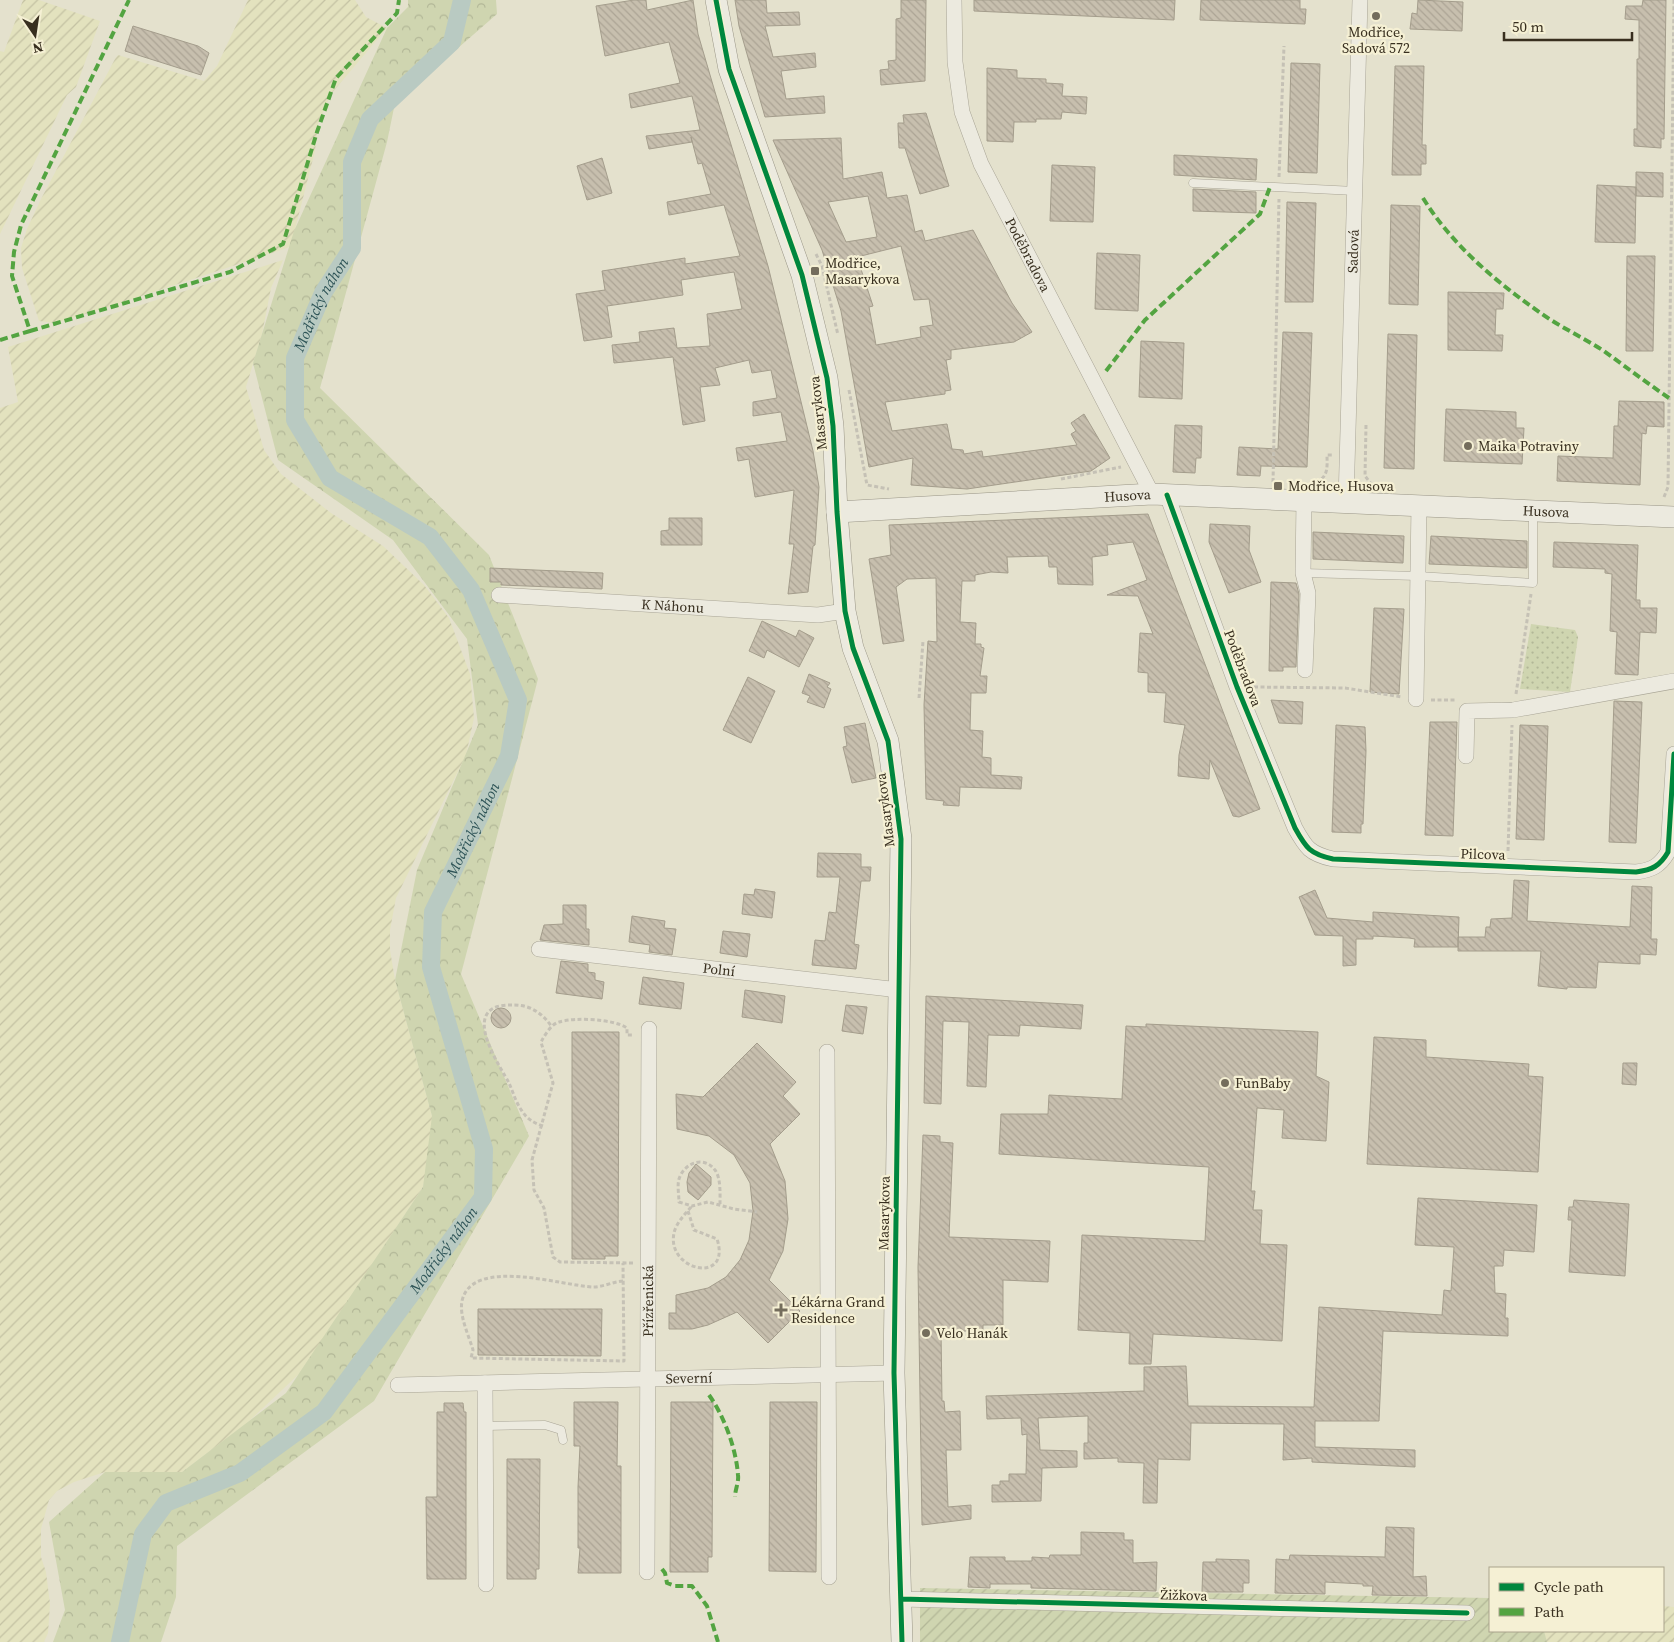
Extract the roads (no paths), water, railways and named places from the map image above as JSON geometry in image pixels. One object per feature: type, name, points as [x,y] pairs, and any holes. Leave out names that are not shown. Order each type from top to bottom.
[{"type":"street","name":"Masarykova","points":[[716,0],[729,69],[802,275],[827,378],[833,426],[837,512],[845,611],[853,648],[888,741],[901,840],[894,1373],[902,1642]]},
{"type":"street","name":"Poděbradova","points":[[954,0],[955,62],[962,112],[981,164],[1136,464],[1160,494],[1305,847]]},
{"type":"street","name":"Sadová","points":[[1346,502],[1360,0]]},
{"type":"street","name":"Husova","points":[[837,512],[1160,494],[1308,492],[1346,502],[1674,517]]},
{"type":"street","points":[[1305,670],[1308,593],[1303,573],[1308,492]]},
{"type":"street","points":[[1416,699],[1419,504]]},
{"type":"street","name":"K Náhonu","points":[[499,595],[818,615],[845,611]]},
{"type":"street","points":[[1466,756],[1467,711],[1513,710],[1674,681]]},
{"type":"street","name":"Pilcova","points":[[1305,847],[1318,856],[1333,859],[1636,872],[1651,870],[1662,862],[1668,852],[1674,754]]},
{"type":"street","name":"Polní","points":[[539,948],[899,990]]},
{"type":"street","name":"Přízřenická","points":[[647,1572],[649,1032]]},
{"type":"street","points":[[827,1052],[829,1577]]},
{"type":"street","name":"Severní","points":[[398,1385],[894,1373]]},
{"type":"street","points":[[485,1382],[486,1584]]},
{"type":"street","name":"Žižkova","points":[[901,1599],[1467,1614]]},
{"type":"lane","points":[[1193,183],[1354,191]]},
{"type":"lane","points":[[1303,573],[1418,576],[1533,583],[1533,510]]},
{"type":"lane","points":[[485,1426],[545,1425],[561,1430],[563,1440]]},
{"type":"waterway","name":"Modřický náhon","points":[[120,1642],[143,1534],[166,1503],[240,1473],[324,1412],[483,1197],[484,1149],[431,967],[433,912],[509,756],[518,700],[471,590],[430,537],[330,478],[295,420],[295,358],[323,293],[352,248],[352,162],[370,119],[452,42],[462,0]]},
{"type":"place","name":"Modřice, Sadová 572","points":[[1376,16]]},
{"type":"place","name":"Modřice, Masarykova","points":[[815,271]]},
{"type":"place","name":"Maika Potraviny","points":[[1468,446]]},
{"type":"place","name":"Modřice, Husova","points":[[1278,486]]},
{"type":"place","name":"FunBaby","points":[[1225,1083]]},
{"type":"place","name":"Lékárna Grand Residence","points":[[781,1310]]},
{"type":"place","name":"Velo Hanák","points":[[926,1333]]}]
